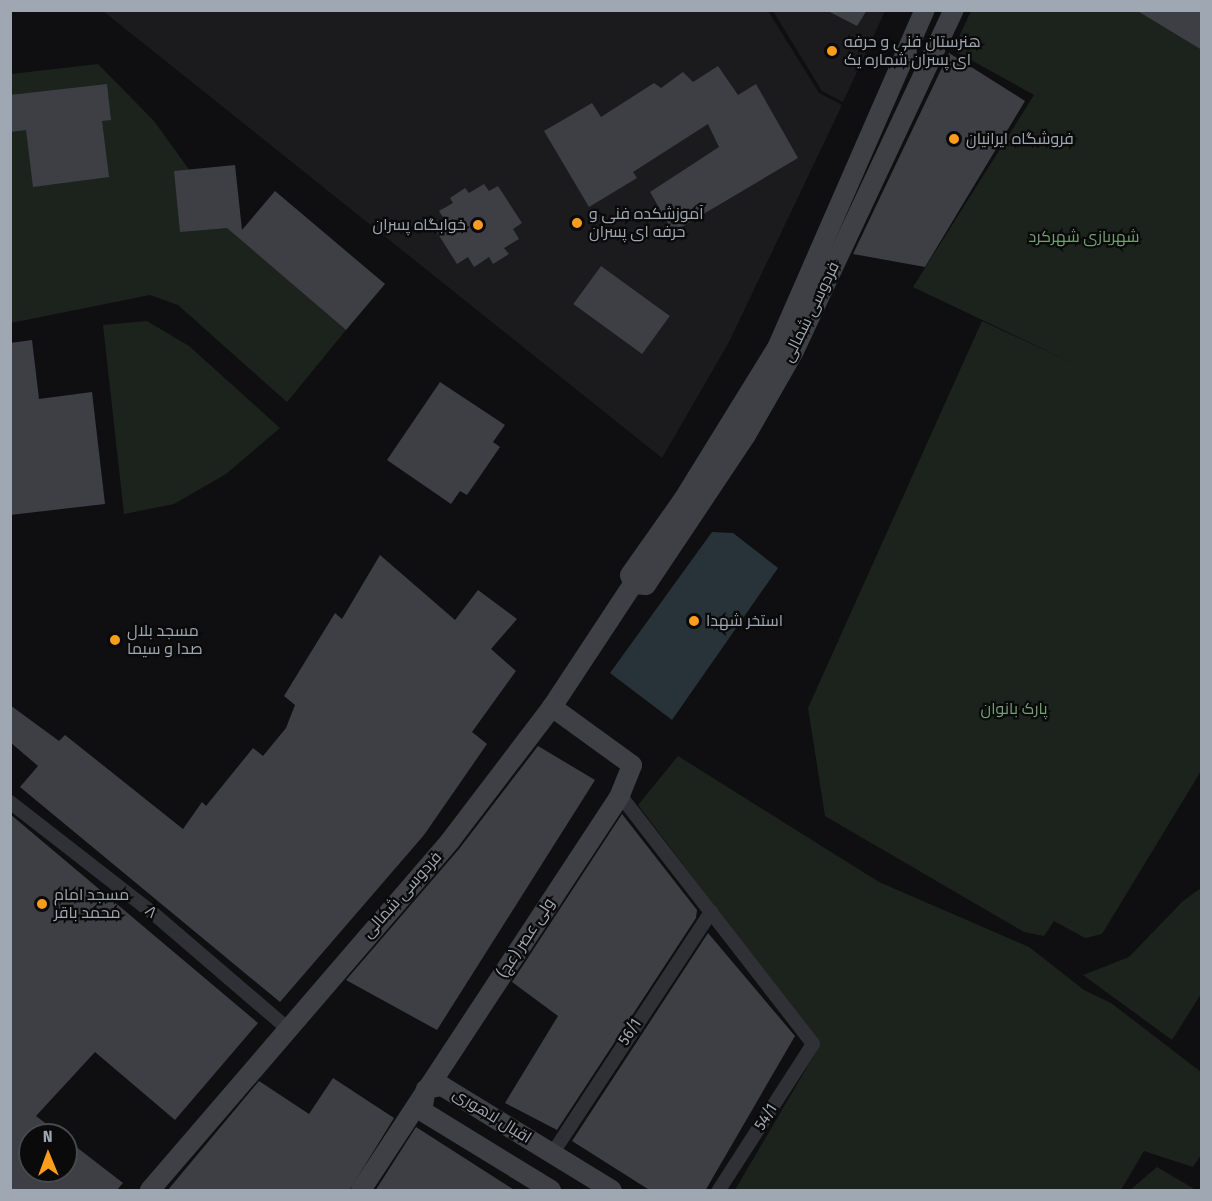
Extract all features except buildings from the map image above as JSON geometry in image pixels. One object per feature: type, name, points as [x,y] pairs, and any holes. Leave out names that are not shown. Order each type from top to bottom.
[{"type":"main road","name":"فردوسی شمالی","points":[[633,584],[630,575],[683,501],[777,348],[925,10]]},
{"type":"main road","name":"فردوسی شمالی","points":[[633,584],[646,585],[746,435],[793,353],[954,10]]},
{"type":"main road","name":"فردوسی شمالی","points":[[150,1191],[287,1028],[450,841],[552,707],[633,584]]},
{"type":"main road","name":"ولی عصر (عج)","points":[[361,1191],[620,795],[632,765],[552,707]]},
{"type":"main road","name":"اقبال لاهوری","points":[[540,1188],[422,1111],[426,1089],[442,1086],[612,1191]]},
{"type":"street","points":[[620,795],[711,912]]},
{"type":"street","name":"۸","points":[[10,801],[154,914],[287,1028]]},
{"type":"street","name":"54/1","points":[[711,912],[813,1044],[719,1191]]},
{"type":"street","name":"56/1","points":[[552,1154],[711,912]]},
{"type":"shaded area","name":"آموزشکده فنی و حرفه ای پسران","points":[[103,11],[768,11],[819,93],[842,105],[729,342],[662,458]]},
{"type":"shaded area","name":"هنرستان فنی و حرفه ای پسران شماره یک","points":[[773,11],[885,11],[843,102],[822,91]]},
{"type":"shaded area","name":"استخر شهدا","points":[[712,532],[733,533],[778,568],[672,720],[610,673]]},
{"type":"green space","name":"پارک بانوان","points":[[971,11],[1201,11],[1201,771],[1102,934],[1085,938],[1054,921],[1044,936],[1024,932],[825,816],[808,708],[982,321],[1075,364],[913,287],[1034,95],[953,50]]},
{"type":"green space","points":[[98,64],[154,121],[237,236],[346,330],[287,402],[178,305],[150,295],[11,323],[11,74]]},
{"type":"green space","points":[[147,321],[189,346],[280,428],[226,474],[174,504],[124,514],[103,325]]},
{"type":"green space","points":[[678,756],[879,882],[1029,947],[1084,990],[1111,1003],[1201,1072],[1201,1155],[1193,1167],[1144,1151],[1121,1190],[735,1190],[820,1045],[638,805]]},
{"type":"green space","points":[[1201,888],[1201,994],[1172,1040],[1083,975],[1129,957],[1183,901]]},
{"type":"green space","points":[[1157,1167],[1196,1190],[1130,1190]]},
{"type":"place","name":"هنرستان فنی و حرفه ای پسران شماره یک","points":[[832,51]]},
{"type":"place","name":"فروشگاه ایرانیان","points":[[954,139]]},
{"type":"place","name":"آموزشکده فنی و حرفه ای پسران","points":[[577,223]]},
{"type":"place","name":"خوابگاه پسران","points":[[478,225]]},
{"type":"place","name":"استخر شهدا","points":[[694,621]]},
{"type":"place","name":"مسجد بلال صدا و سیما","points":[[115,640]]},
{"type":"place","name":"مسجد امام محمد باقر","points":[[42,904]]},
{"type":"park label","name":"شهربازی شهرکرد","points":[[1084,237]]}]
